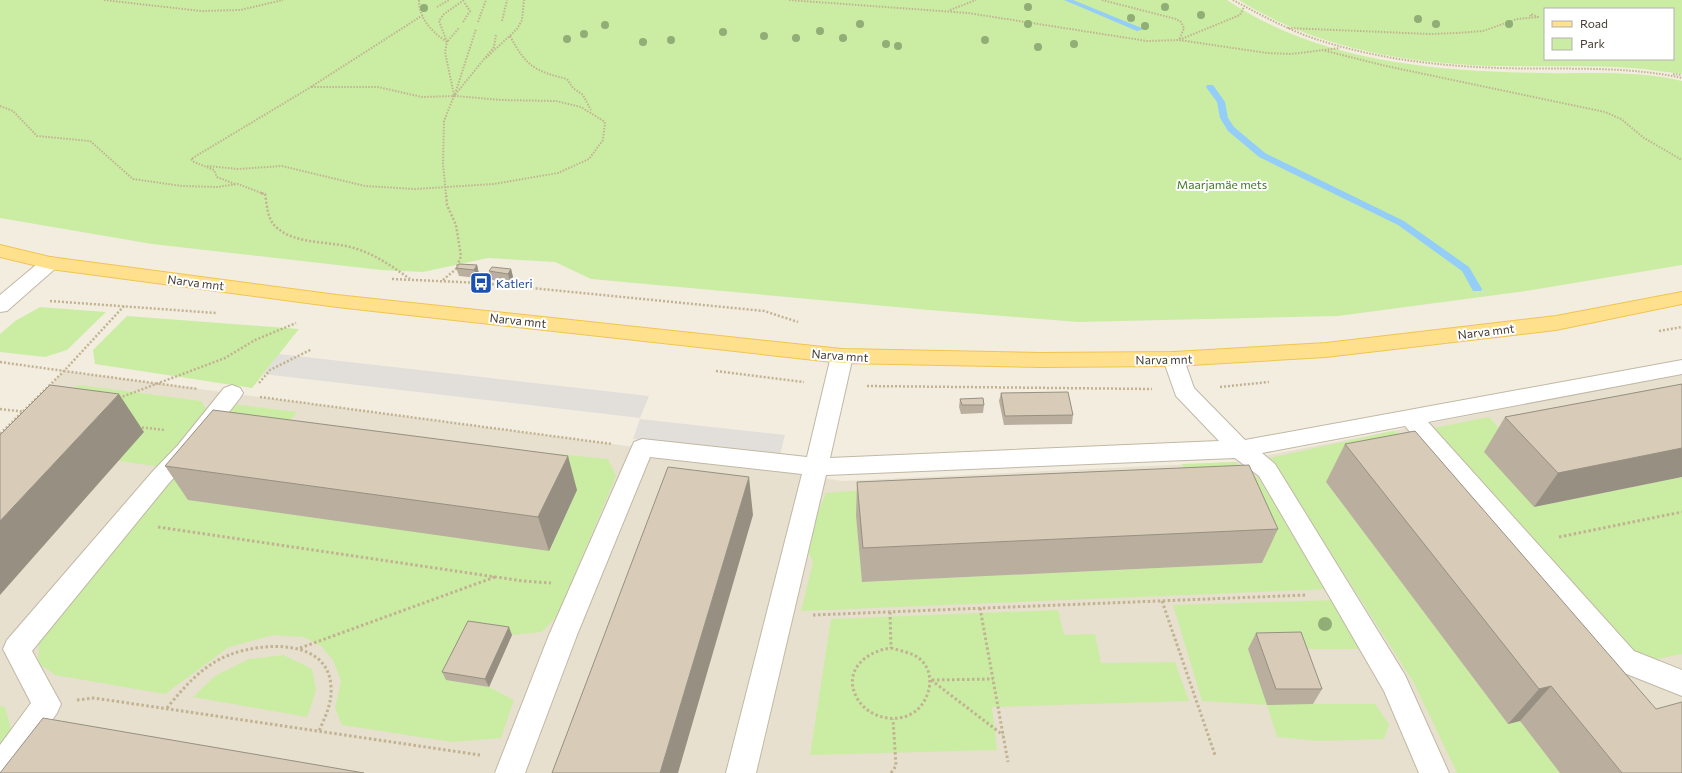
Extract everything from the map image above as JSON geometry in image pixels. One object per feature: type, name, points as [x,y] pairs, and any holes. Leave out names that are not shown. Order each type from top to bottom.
[{"type":"main road","name":"Narva mnt","points":[[0,251],[50,263],[337,301],[842,356],[1040,360],[1174,359],[1342,348],[1556,322],[1682,298]]},
{"type":"street","points":[[0,306],[50,263]]},
{"type":"street","points":[[741,773],[842,356]]},
{"type":"street","points":[[1174,359],[1184,391],[1240,449],[1267,470],[1395,684],[1434,773]]},
{"type":"street","points":[[513,766],[584,584],[642,448],[816,468],[1240,449],[1682,367]]},
{"type":"street","points":[[0,770],[47,704],[17,649],[199,435],[240,394]]},
{"type":"street","points":[[1410,417],[1624,660],[1682,683]]},
{"type":"path","points":[[104,0],[173,10],[220,13],[250,9],[283,0]]},
{"type":"path","points":[[419,0],[419,6],[430,28],[447,42]]},
{"type":"path","points":[[437,7],[449,0]]},
{"type":"path","points":[[478,22],[486,0]]},
{"type":"path","points":[[502,22],[502,14],[507,0]]},
{"type":"path","points":[[476,68],[510,36],[522,20],[524,0]]},
{"type":"path","points":[[789,0],[947,11],[1030,22],[1135,40],[1179,40],[1267,53],[1291,54],[1342,48]]},
{"type":"path","points":[[947,11],[976,0]]},
{"type":"path","points":[[1102,0],[1176,19],[1181,22],[1184,28],[1179,40]]},
{"type":"path","points":[[1233,0],[1284,28],[1342,48],[1386,58],[1472,67],[1645,72],[1682,76]]},
{"type":"path","points":[[447,42],[439,21],[444,14],[464,1],[470,11],[463,22]]},
{"type":"path","points":[[1179,40],[1228,22],[1240,15],[1244,7]]},
{"type":"path","points":[[411,279],[379,258],[355,248],[288,235],[274,225],[268,215],[268,204],[265,194],[217,177],[214,170],[194,162],[192,159],[311,87],[423,15]]},
{"type":"path","points":[[1284,28],[1430,34],[1483,31],[1517,19],[1530,17]]},
{"type":"path","points":[[454,96],[445,52],[447,42],[459,28]]},
{"type":"path","points":[[443,280],[456,269],[461,256],[456,225],[446,205],[446,187],[443,164],[444,121],[454,96],[476,29]]},
{"type":"path","points":[[454,96],[494,47],[496,35]]},
{"type":"path","points":[[510,36],[519,53],[529,65],[545,74],[567,80],[583,95],[591,111]]},
{"type":"path","points":[[1322,50],[1386,66],[1483,84],[1532,97],[1605,112],[1621,119],[1644,138],[1682,160]]},
{"type":"path","points":[[206,166],[238,169],[282,166],[365,186],[415,189],[493,184],[558,173],[575,167],[589,159],[603,140],[605,122],[591,111],[562,101],[502,100],[454,96],[422,97],[407,95],[399,91],[380,87],[357,85],[326,88],[311,87]]},
{"type":"path","points":[[0,106],[13,111],[37,136],[90,141],[133,179],[182,186],[217,187],[238,184]]},
{"type":"path","points":[[388,279],[443,280],[481,283],[764,311],[799,323],[793,351],[782,380]]},
{"type":"path","points":[[0,434],[64,371],[124,306]]},
{"type":"path","points":[[116,399],[226,358],[255,340],[299,322]]},
{"type":"path","points":[[240,394],[270,370],[312,349]]},
{"type":"path","points":[[0,362],[642,448]]},
{"type":"path","points":[[0,409],[30,413]]},
{"type":"path","points":[[137,427],[199,435]]},
{"type":"path","points":[[1523,545],[1682,512]]},
{"type":"path","points":[[124,522],[524,581],[584,584]]},
{"type":"path","points":[[300,648],[496,577]]},
{"type":"path","points":[[779,617],[1341,593]]},
{"type":"path","points":[[1162,601],[1215,755]]},
{"type":"path","points":[[980,608],[1008,762]]},
{"type":"path","points":[[890,612],[891,648]]},
{"type":"path","points":[[167,709],[183,688],[204,669],[229,655],[254,647],[279,644],[300,648],[316,657],[327,671],[331,688],[329,709],[319,731]]},
{"type":"path","points":[[891,648],[913,654],[928,670],[931,680],[931,690],[928,699],[922,707],[914,713],[893,719],[880,717],[869,711],[860,703],[854,693],[852,682],[854,671],[868,654],[891,648]]},
{"type":"path","points":[[931,680],[993,679]]},
{"type":"path","points":[[931,680],[1003,735]]},
{"type":"path","points":[[47,704],[94,698],[319,731],[513,766]]},
{"type":"path","points":[[891,773],[896,766],[893,719]]},
{"type":"shaded area","points":[[279,354],[649,396],[640,418],[263,374]]},
{"type":"shaded area","points":[[64,371],[642,448],[842,481],[1233,462],[1682,374],[1682,773],[0,773],[0,438]]},
{"type":"shaded area","points":[[640,419],[785,435],[780,455],[633,439]]},
{"type":"green space","name":"Maarjamäe mets","points":[[0,0],[1227,0],[1263,21],[1300,37],[1339,50],[1379,59],[1420,65],[1502,72],[1613,73],[1648,75],[1682,81],[1682,265],[1526,291],[1338,316],[1078,322],[591,279],[555,262],[488,258],[423,272],[381,270],[152,244],[0,218]]},
{"type":"green space","points":[[1239,0],[1682,0],[1682,74],[1615,67],[1500,66],[1432,62],[1365,51],[1300,31],[1269,17]]},
{"type":"green space","points":[[40,307],[106,312],[67,350],[45,357],[0,352],[0,334],[15,321]]},
{"type":"green space","points":[[127,316],[299,329],[252,388],[95,364],[93,350]]},
{"type":"green space","points":[[79,385],[201,401],[208,412],[162,467],[119,461],[44,400]]},
{"type":"green space","points":[[232,404],[297,412],[267,449],[542,485],[557,454],[608,459],[616,476],[558,615],[542,632],[512,635],[447,680],[489,687],[514,700],[501,738],[452,742],[342,725],[335,708],[341,681],[333,660],[321,646],[303,637],[273,635],[229,647],[165,694],[55,675],[38,663],[39,642]]},
{"type":"green space","points":[[1489,417],[1515,446],[1534,507],[1682,477],[1682,654],[1641,662],[1429,429]]},
{"type":"green space","points":[[1393,431],[1422,443],[1326,482],[1508,724],[1520,721],[1560,773],[1457,773],[1414,683],[1270,458]]},
{"type":"green space","points":[[1235,462],[1258,478],[1329,589],[801,611],[813,562],[805,544],[826,493],[891,488],[856,516],[862,582],[1262,563],[1198,501],[1182,464]]},
{"type":"green space","points":[[1336,600],[1361,649],[1248,649],[1267,704],[1375,704],[1389,724],[1384,739],[1320,741],[1277,737],[1267,705],[1202,701],[1173,605]]},
{"type":"green space","points":[[1058,610],[1064,635],[1095,634],[1101,663],[1175,662],[1189,701],[992,707],[997,750],[810,755],[831,619]]},
{"type":"green space","points":[[283,655],[312,669],[316,691],[307,717],[193,697],[215,676],[249,659]]},
{"type":"green space","points":[[0,706],[5,707],[11,729],[0,744]]},
{"type":"building","points":[[459,264],[477,265],[474,270],[456,268]]},
{"type":"building","points":[[492,267],[511,269],[508,274],[489,271]]},
{"type":"building","points":[[1682,384],[1682,448],[1558,473],[1505,417]]},
{"type":"building","points":[[50,385],[119,394],[0,521],[0,435]]},
{"type":"building","points":[[1068,392],[1073,415],[1005,416],[1001,393]]},
{"type":"building","points":[[983,398],[984,405],[962,405],[960,399]]},
{"type":"building","points":[[213,410],[568,456],[538,517],[165,466]]},
{"type":"building","points":[[1415,431],[1656,709],[1682,702],[1682,773],[1622,773],[1551,686],[1539,689],[1345,444]]},
{"type":"building","points":[[1249,465],[1278,529],[863,548],[857,482]]},
{"type":"building","points":[[668,467],[749,477],[660,773],[552,773]]},
{"type":"building","points":[[468,621],[509,627],[485,679],[442,672]]},
{"type":"building","points":[[1301,632],[1322,689],[1276,689],[1256,633]]},
{"type":"building","points":[[43,718],[364,773],[0,773]]},
{"type":"waterway","points":[[1067,0],[1140,29]]},
{"type":"waterway","points":[[1210,87],[1221,102],[1224,118],[1227,124],[1235,134],[1246,143],[1262,155],[1401,223],[1466,269],[1477,289]]},
{"type":"place","name":"Katleri","points":[[481,283]]}]
